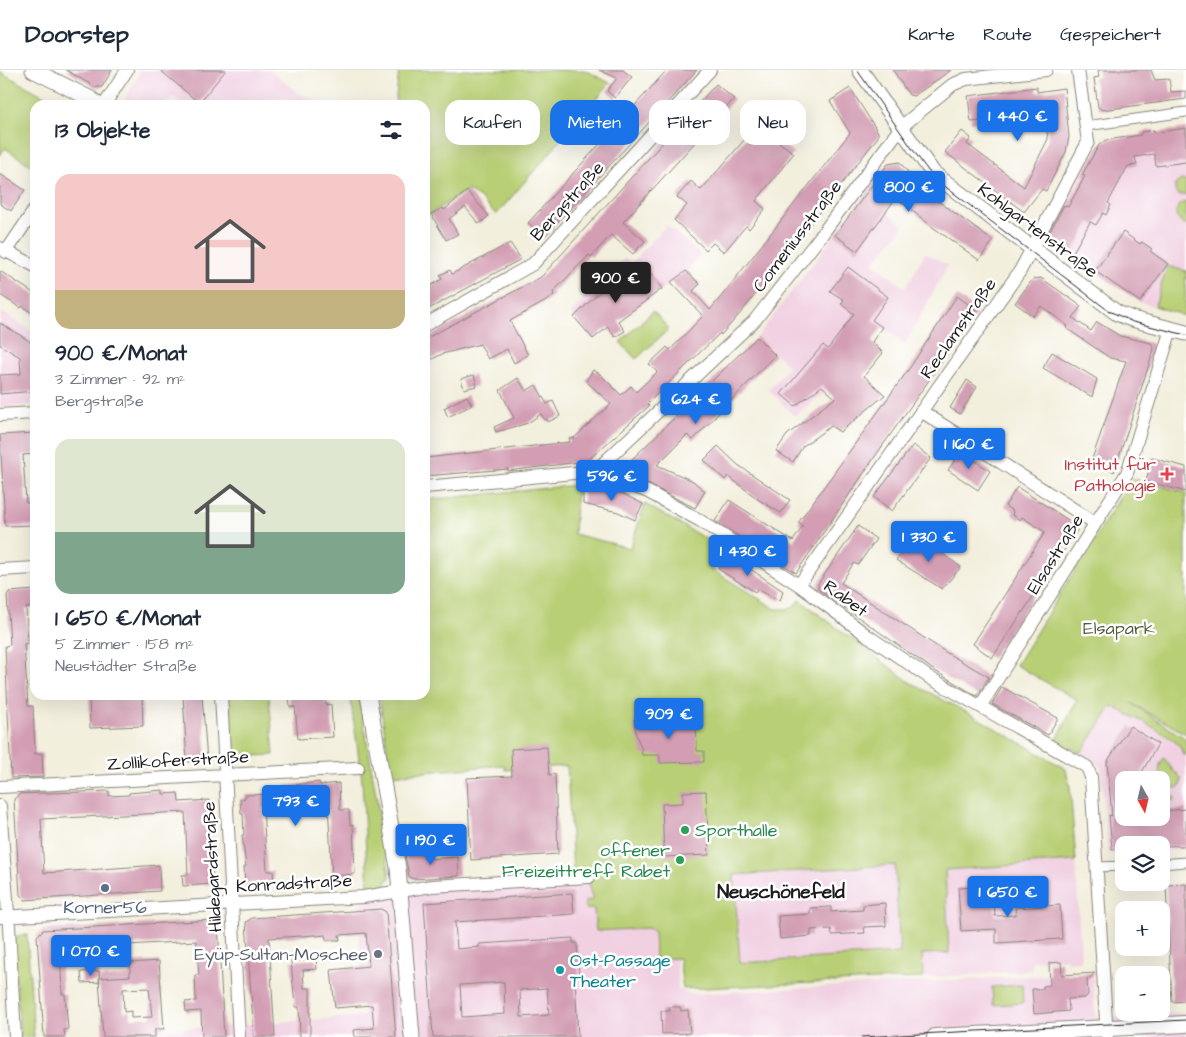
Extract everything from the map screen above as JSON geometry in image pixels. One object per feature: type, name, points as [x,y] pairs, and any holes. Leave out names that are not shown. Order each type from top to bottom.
[{"type":"main road","points":[[935,1037],[1106,1033],[1186,1024]]},
{"type":"street","points":[[33,70],[93,100]]},
{"type":"street","points":[[107,100],[127,70]]},
{"type":"street","name":"Bergstraße","points":[[430,322],[533,264],[710,70]]},
{"type":"street","name":"Kohlgartenstraße","points":[[860,70],[933,173],[1117,313],[1132,320],[1186,333]]},
{"type":"street","name":"Comeniusstraße","points":[[594,471],[755,320],[823,233],[901,127],[952,84],[966,75],[1046,70]]},
{"type":"street","name":"Reclamstraße","points":[[799,585],[1020,271],[1088,142],[1078,70]]},
{"type":"street","points":[[1086,126],[1186,112]]},
{"type":"street","points":[[30,215],[3,250],[30,264]]},
{"type":"street","name":"Elsastraße","points":[[981,705],[1128,473],[1171,329]]},
{"type":"street","points":[[921,410],[1095,523]]},
{"type":"street","points":[[0,415],[30,413]]},
{"type":"street","name":"Rabet","points":[[430,487],[594,471],[648,492],[699,520],[799,585],[868,636],[930,678],[1076,760],[1090,771],[1097,867]]},
{"type":"street","points":[[0,570],[30,568]]},
{"type":"street","name":"Hildegardstraße","points":[[221,700],[239,1037]]},
{"type":"street","points":[[369,700],[398,868],[412,1037]]},
{"type":"street","name":"Zollikoferstraße","points":[[0,787],[358,768]]},
{"type":"street","points":[[0,806],[4,917],[15,1037]]},
{"type":"street","points":[[1170,863],[1186,862]]},
{"type":"street","points":[[1106,1033],[1097,867],[1115,866]]},
{"type":"street","name":"Konradstraße","points":[[4,917],[363,897],[432,886],[589,876]]},
{"type":"shaded area","points":[[141,70],[270,70],[298,93],[315,100],[177,100],[174,97],[171,100],[125,100]]},
{"type":"shaded area","points":[[1186,128],[1185,316],[1140,302],[1045,239],[1099,145],[1106,140]]},
{"type":"shaded area","points":[[865,195],[904,226],[873,263],[905,288],[925,253],[948,265],[905,344],[882,327],[827,391],[794,416],[769,390],[789,366],[757,337]]},
{"type":"shaded area","points":[[667,225],[701,255],[686,271],[593,339],[570,313],[625,258],[631,263]]},
{"type":"shaded area","points":[[0,311],[30,330],[30,405],[0,407]]},
{"type":"shaded area","points":[[30,500],[30,528],[3,530],[2,502]]},
{"type":"shaded area","points":[[1119,695],[1186,739],[1186,849],[1170,850],[1170,836],[1115,836],[1115,853],[1108,853],[1101,767],[1081,753]]},
{"type":"shaded area","points":[[1076,861],[1081,961],[1068,962],[1067,958],[1032,961],[1032,970],[923,978],[922,954],[949,952],[945,870]]},
{"type":"shaded area","points":[[895,865],[900,953],[740,963],[734,874]]},
{"type":"shaded area","points":[[573,872],[589,877],[596,931],[653,928],[654,959],[676,958],[678,989],[690,994],[1093,973],[1095,1017],[1115,1016],[1115,1021],[1170,1021],[1170,1014],[1186,1013],[1186,1037],[66,1037],[364,1016],[357,908],[385,885]]},
{"type":"green space","points":[[399,70],[585,70],[610,83],[595,100],[550,100],[550,145],[556,145],[496,215],[480,198],[467,190],[430,214],[430,100],[396,100]]},
{"type":"green space","points":[[0,72],[52,100],[30,100],[30,165],[5,148],[0,155]]},
{"type":"green space","points":[[1181,180],[1186,181],[1186,195],[1178,195],[1175,191],[1175,185]]},
{"type":"green space","points":[[1186,202],[1186,225],[1178,219],[1176,210],[1180,204]]},
{"type":"green space","points":[[1167,266],[1186,271],[1185,316],[1155,306]]},
{"type":"green space","points":[[653,311],[669,329],[636,359],[620,342]]},
{"type":"green space","name":"Elsapark","points":[[1132,478],[1186,493],[1186,734],[1131,703],[1186,739],[1186,755],[1183,755],[1178,744],[1163,733],[1112,706],[1081,753],[1056,741],[1077,700],[1016,665]]},
{"type":"green space","points":[[577,485],[574,534],[630,548],[645,504],[720,547],[709,568],[776,609],[790,609],[800,600],[911,683],[974,716],[1066,769],[1070,787],[1076,861],[945,870],[949,953],[922,954],[923,978],[683,989],[679,958],[655,959],[654,932],[648,928],[596,931],[594,909],[586,909],[585,901],[593,900],[589,877],[573,872],[567,766],[505,770],[504,765],[391,775],[380,700],[430,700],[430,500]],"holes":[[[895,865],[900,953],[740,963],[734,875]]]},
{"type":"green space","points":[[227,700],[269,700],[274,755],[231,757]]},
{"type":"green space","points":[[351,700],[360,700],[390,877],[385,885],[368,887],[362,780]]},
{"type":"green space","points":[[1164,758],[1174,772],[1178,774],[1181,778],[1181,786],[1170,788],[1170,771],[1159,770]]},
{"type":"green space","points":[[1170,793],[1175,797],[1174,800],[1170,801]]},
{"type":"green space","points":[[27,935],[34,1037],[20,1037],[13,936]]},
{"type":"green space","points":[[1022,985],[1023,1003],[993,1005],[992,987]]},
{"type":"building","points":[[66,70],[112,70],[102,87],[95,87]]},
{"type":"building","points":[[160,70],[226,70],[201,100],[195,100]]},
{"type":"building","points":[[599,70],[623,70],[632,77],[615,98],[607,91],[617,78]]},
{"type":"building","points":[[667,70],[697,70],[670,100],[649,100],[649,122],[639,133],[639,101]]},
{"type":"building","points":[[893,70],[951,70],[914,96],[909,95]]},
{"type":"building","points":[[1098,70],[1151,70],[1155,80],[1169,79],[1171,92],[1186,91],[1186,99],[1102,110],[1098,107],[1094,78],[1099,77]]},
{"type":"building","points":[[716,84],[734,99],[730,103],[730,100],[701,100]]},
{"type":"building","points":[[1037,87],[1037,92],[1064,88],[1069,137],[1066,152],[1046,191],[1042,189],[1024,212],[945,152],[962,131],[971,138],[967,144],[1024,187],[1048,139],[1044,106],[980,114],[981,121],[971,122],[968,96]]},
{"type":"building","points":[[850,88],[878,132],[878,137],[744,309],[721,335],[720,333],[647,404],[649,406],[587,461],[508,471],[508,469],[430,476],[430,457],[570,442],[569,438],[574,438],[611,404],[586,381],[593,370],[600,374],[621,395],[631,386],[636,392],[657,372],[649,364],[667,347],[670,350],[703,316],[671,282],[686,271],[700,284],[693,291],[710,310],[850,133],[830,101]]},
{"type":"building","points":[[1186,128],[1186,162],[1156,166],[1154,154],[1135,157],[1137,165],[1128,166],[1108,203],[1111,205],[1106,215],[1103,213],[1096,225],[1090,222],[1072,254],[1046,239],[1064,205],[1068,207],[1085,176],[1082,175],[1099,145],[1106,140],[1141,135],[1141,132],[1154,130],[1154,133]]},
{"type":"building","points":[[599,145],[628,145],[544,237],[528,223]]},
{"type":"building","points":[[661,145],[692,145],[623,222],[645,241],[633,254],[611,235],[591,257],[589,255],[553,292],[554,295],[510,321],[528,355],[514,363],[507,349],[488,359],[480,344],[442,354],[430,360],[430,336],[541,277]]},
{"type":"building","points":[[740,145],[783,145],[794,153],[756,201],[765,209],[749,229],[746,226],[724,252],[713,243],[706,250],[674,220],[687,205],[677,197],[691,181],[701,190]]},
{"type":"building","points":[[900,162],[919,187],[993,241],[979,260],[896,198],[857,251],[835,235],[888,164]]},
{"type":"building","points":[[0,174],[25,190],[11,211],[0,204]]},
{"type":"building","points":[[467,191],[489,216],[479,224],[465,207],[449,219],[458,234],[446,240],[431,214],[443,208],[444,210]]},
{"type":"building","points":[[1123,232],[1140,244],[1142,242],[1152,249],[1150,251],[1168,264],[1140,302],[1095,271]]},
{"type":"building","points":[[510,243],[521,259],[430,308],[430,286],[442,279],[440,275],[450,270],[452,274]]},
{"type":"building","points":[[848,267],[888,297],[872,320],[882,327],[872,342],[883,353],[864,376],[885,395],[840,432],[831,426],[803,446],[793,462],[776,451],[787,435],[835,398],[822,386],[795,406],[781,394],[823,345],[828,349],[854,314],[841,304],[844,300],[830,291]]},
{"type":"building","points":[[648,270],[662,289],[618,321],[625,331],[615,337],[608,327],[593,339],[574,317],[616,276],[625,287]]},
{"type":"building","points":[[0,271],[30,291],[30,312],[22,306],[21,308],[0,295]]},
{"type":"building","points":[[1041,278],[1081,306],[1073,318],[1091,331],[1097,322],[1120,336],[1151,343],[1154,349],[1114,472],[1092,459],[1126,361],[1110,358],[1066,328],[1068,326],[1041,306],[1033,316],[1015,303],[1033,279]]},
{"type":"building","points":[[957,296],[978,311],[876,455],[796,573],[715,521],[729,500],[793,541],[803,526],[798,523],[911,366]]},
{"type":"building","points":[[0,323],[30,342],[30,391],[0,394],[0,375],[21,374],[20,357],[0,345]]},
{"type":"building","points":[[757,337],[775,355],[693,440],[687,435],[657,465],[693,481],[705,491],[695,508],[626,473],[625,466]]},
{"type":"building","points":[[1052,352],[1097,379],[1092,397],[1043,368]]},
{"type":"building","points":[[474,375],[477,386],[464,389],[461,379]]},
{"type":"building","points":[[518,378],[526,391],[536,385],[547,404],[553,401],[560,416],[548,422],[541,414],[528,423],[496,432],[494,427],[514,418],[500,390]]},
{"type":"building","points":[[967,380],[977,387],[960,414],[950,408]]},
{"type":"building","points":[[467,396],[472,405],[448,417],[444,408]]},
{"type":"building","points":[[30,433],[30,454],[23,455],[26,503],[30,503],[30,525],[5,526],[0,435]]},
{"type":"building","points":[[913,445],[931,458],[892,511],[874,497]]},
{"type":"building","points":[[718,446],[738,465],[790,500],[781,513],[759,500],[728,476],[725,480],[704,460]]},
{"type":"building","points":[[961,451],[990,471],[978,490],[948,470]]},
{"type":"building","name":"Institut für Pathologie","points":[[1152,458],[1186,467],[1186,492],[1146,481]]},
{"type":"building","points":[[583,486],[623,494],[643,504],[635,520],[618,512],[583,504]]},
{"type":"building","points":[[1017,487],[1076,525],[1077,531],[992,658],[973,644],[1045,532],[1022,517],[1020,520],[1012,515],[1013,511],[1005,506]]},
{"type":"building","points":[[858,526],[876,539],[858,565],[854,563],[841,583],[947,653],[989,677],[977,696],[935,671],[818,589],[818,584]]},
{"type":"building","points":[[918,536],[961,567],[942,589],[896,560]]},
{"type":"building","points":[[725,552],[783,591],[780,601],[757,589],[755,592],[718,569]]},
{"type":"building","points":[[30,590],[30,608],[26,608],[28,643],[24,644],[28,706],[33,706],[35,754],[42,753],[43,777],[11,778],[5,646],[10,645],[7,595],[9,592]]},
{"type":"building","points":[[1002,687],[1058,718],[1048,735],[992,704]]},
{"type":"building","points":[[89,700],[142,700],[143,726],[90,728]]},
{"type":"building","points":[[183,700],[202,700],[207,761],[187,762]]},
{"type":"building","points":[[289,700],[326,700],[326,705],[331,704],[333,737],[298,739],[295,707],[290,707]]},
{"type":"building","points":[[648,718],[648,720],[696,718],[697,751],[704,751],[704,762],[660,763],[660,755],[642,755],[636,735],[634,719]]},
{"type":"building","points":[[1130,726],[1158,744],[1143,771],[1115,771],[1115,826],[1170,826],[1170,810],[1186,809],[1186,846],[1170,846],[1170,836],[1115,836],[1115,849],[1112,849],[1109,815],[1112,816],[1107,762]]},
{"type":"building","points":[[547,747],[549,775],[555,774],[558,854],[471,860],[467,778],[512,776],[511,749]]},
{"type":"building","points":[[319,782],[320,785],[339,783],[340,810],[349,810],[350,825],[353,825],[355,874],[332,876],[328,804],[263,808],[267,871],[273,871],[274,882],[245,884],[244,867],[246,867],[242,835],[244,835],[243,814],[241,814],[240,799],[245,798],[245,795],[269,794],[269,788]]},
{"type":"building","points":[[163,790],[163,794],[178,793],[179,802],[209,800],[210,816],[207,816],[208,837],[210,837],[210,869],[212,869],[213,884],[183,886],[182,875],[188,875],[185,812],[41,819],[44,873],[159,865],[160,891],[25,900],[20,895],[14,799],[20,794],[109,791],[109,796]]},
{"type":"building","name":"Sporthalle","points":[[706,791],[709,855],[664,857],[662,804],[683,803],[683,792]]},
{"type":"building","points":[[428,852],[428,859],[458,857],[459,876],[411,878],[405,854]]},
{"type":"building","points":[[1186,884],[1186,1001],[1172,1002],[1170,901],[1167,901],[1166,891],[1170,891],[1170,885]]},
{"type":"building","points":[[993,886],[995,916],[1016,915],[1015,908],[1060,905],[1062,939],[996,943],[996,929],[961,931],[958,888]]},
{"type":"building","points":[[572,893],[574,914],[455,922],[457,949],[479,947],[479,944],[573,938],[573,943],[577,943],[579,977],[575,977],[578,1037],[433,1037],[424,903]],"holes":[[[504,982],[505,1014],[462,1017],[460,985]],[[547,988],[549,1015],[521,1017],[520,990]]]},
{"type":"building","points":[[885,903],[886,926],[864,927],[865,933],[832,935],[831,929],[811,930],[811,936],[780,939],[778,916],[810,914],[810,908],[831,907],[831,912],[863,910],[863,905]]},
{"type":"building","points":[[381,909],[386,912],[396,1037],[355,1037],[354,1030],[374,1028],[372,1005],[335,1008],[331,970],[369,966],[366,933],[339,935],[340,940],[326,940],[325,935],[269,938],[275,1037],[254,1037],[246,922],[252,918]]},
{"type":"building","points":[[213,920],[218,924],[224,1037],[202,1037],[201,1011],[186,1012],[185,1002],[196,1001],[195,975],[199,975],[196,941],[92,947],[92,951],[80,951],[80,947],[60,949],[62,994],[65,994],[68,1029],[64,1030],[65,1037],[44,1037],[37,936],[43,930]]},
{"type":"building","points":[[316,959],[317,969],[303,970],[304,988],[310,988],[310,1037],[300,1037],[299,1007],[295,1007],[291,961]]},
{"type":"building","points":[[159,961],[164,1029],[155,1029],[155,1037],[103,1037],[99,978],[130,976],[130,963]],"holes":[[[149,988],[152,1017],[131,1018],[131,1011],[124,1012],[123,989]]]},
{"type":"building","points":[[1061,962],[1062,975],[1095,973],[1087,980],[1088,995],[1085,998],[1068,999],[1069,1011],[1034,1014],[1032,989],[1043,989],[1043,986],[1050,985],[1049,963]]},
{"type":"building","points":[[99,971],[100,982],[82,983],[81,972]]},
{"type":"building","points":[[669,1007],[680,1007],[681,1011],[688,1010],[690,1033],[662,1034],[661,1011],[670,1011]]},
{"type":"tram line","points":[[857,70],[923,164],[947,188],[1109,311],[1133,322],[1186,335]]},
{"type":"tram line","points":[[862,1037],[1186,1020]]},
{"type":"place","name":"Institut für Pathologie","points":[[1167,474]]},
{"type":"place","name":"Sporthalle","points":[[685,830]]},
{"type":"place","name":"offener Freizeittreff Rabet","points":[[680,860]]},
{"type":"place","name":"Korner56","points":[[105,888]]},
{"type":"place","name":"Eyüp-Sultan-Moschee","points":[[378,954]]},
{"type":"place","name":"Ost-Passage Theater","points":[[560,970]]},
{"type":"district","name":"Neuschönefeld","points":[[781,891]]}]
